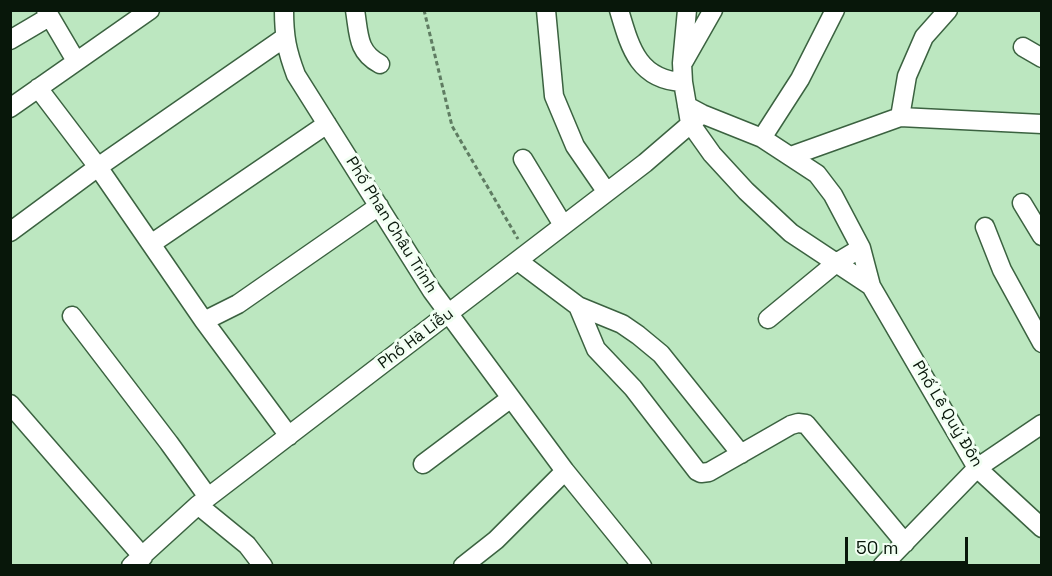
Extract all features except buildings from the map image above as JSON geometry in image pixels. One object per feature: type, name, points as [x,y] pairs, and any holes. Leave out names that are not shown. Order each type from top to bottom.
[{"type":"street","points":[[10,108],[150,10]]},
{"type":"street","name":"Phố Phan Châu Trinh","points":[[284,10],[284,38],[296,75],[432,291],[565,471],[642,566]]},
{"type":"street","points":[[355,10],[362,49],[372,60],[380,64]]},
{"type":"street","points":[[546,10],[554,96],[576,146],[606,191]]},
{"type":"street","points":[[619,10],[630,45],[639,61],[651,73],[669,82],[683,82]]},
{"type":"street","name":"Phố Lê Quý Đôn","points":[[687,10],[682,63],[683,82],[693,114],[712,154],[746,191],[790,233],[871,286]]},
{"type":"street","points":[[682,63],[713,10]]},
{"type":"street","points":[[762,138],[800,79],[835,10]]},
{"type":"street","points":[[900,117],[907,76],[924,37],[948,10]]},
{"type":"street","points":[[10,40],[47,14],[76,61]]},
{"type":"street","points":[[10,232],[98,167],[284,38]]},
{"type":"street","points":[[1023,47],[1041,58]]},
{"type":"street","points":[[38,88],[98,167],[204,321],[289,436]]},
{"type":"street","name":"Phố Hà Liễu","points":[[137,561],[203,501],[645,163],[693,114]]},
{"type":"street","name":"Phố Lê Quý Đôn","points":[[693,114],[762,138],[818,174],[834,195],[861,248],[871,286],[977,468],[1041,528]]},
{"type":"street","points":[[791,156],[900,117],[1041,124]]},
{"type":"street","points":[[151,244],[327,124]]},
{"type":"street","points":[[523,159],[563,225]]},
{"type":"street","points":[[1022,203],[1041,236]]},
{"type":"street","points":[[204,321],[238,304],[379,206]]},
{"type":"street","points":[[985,227],[1002,270],[1041,343]]},
{"type":"street","points":[[768,319],[836,263],[861,248]]},
{"type":"street","points":[[522,257],[578,306],[622,324],[661,354],[741,454]]},
{"type":"street","points":[[578,306],[596,349],[633,388],[697,471],[709,472],[791,425],[806,424],[905,543]]},
{"type":"street","points":[[72,316],[170,443],[203,501],[247,545],[263,566]]},
{"type":"street","points":[[423,464],[511,398]]},
{"type":"street","points":[[10,404],[137,561]]},
{"type":"street","points":[[882,566],[977,468],[1041,424]]},
{"type":"street","points":[[463,566],[496,540],[565,471]]},
{"type":"path","points":[[424,10],[452,126],[522,257]]}]
